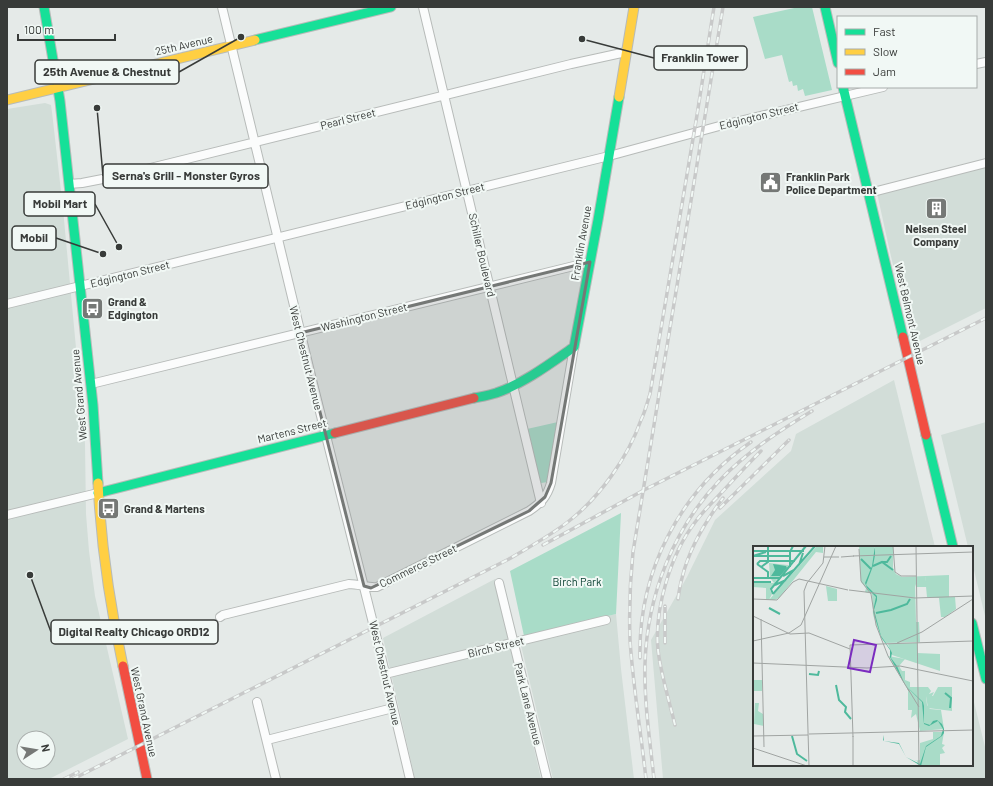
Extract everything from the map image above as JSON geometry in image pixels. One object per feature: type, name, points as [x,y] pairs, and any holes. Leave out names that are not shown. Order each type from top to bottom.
[{"type":"main road","name":"West Grand Avenue","points":[[44,7],[58,87],[91,384],[98,493],[105,567],[117,638],[147,779]]},
{"type":"main road","name":"25th Avenue","points":[[7,100],[391,7]]},
{"type":"main road","name":"Franklin Avenue","points":[[574,348],[634,7]]},
{"type":"main road","points":[[825,7],[837,59]]},
{"type":"main road","name":"West Belmont Avenue","points":[[844,91],[918,404],[954,546]]},
{"type":"main road","name":"Martens Street","points":[[98,493],[496,393],[528,378],[574,348]]},
{"type":"main road","points":[[973,626],[986,679]]},
{"type":"street","name":"West Chestnut Avenue","points":[[222,7],[300,333],[364,586],[410,779]]},
{"type":"street","name":"Schiller Boulevard","points":[[423,7],[541,502]]},
{"type":"street","name":"Pearl Street","points":[[68,184],[82,183],[118,176],[571,64],[626,52]]},
{"type":"street","name":"Edgington Street","points":[[7,304],[609,156],[844,91],[872,88]]},
{"type":"street","points":[[869,192],[986,163]]},
{"type":"street","name":"Washington Street","points":[[91,384],[590,262]]},
{"type":"street","name":"Franklin Avenue","points":[[551,483],[574,348]]},
{"type":"street","name":"Commerce Street","points":[[220,618],[349,584],[358,584],[371,588],[377,587],[529,511],[541,502],[549,491],[551,483]]},
{"type":"street","name":"Martens Street","points":[[7,515],[98,493]]},
{"type":"street","name":"Park Lane Avenue","points":[[499,583],[547,779]]},
{"type":"street","name":"Birch Street","points":[[385,674],[606,620]]},
{"type":"street","points":[[257,702],[276,779]]},
{"type":"street","points":[[267,740],[393,708]]},
{"type":"highlighted area","points":[[590,262],[551,483],[545,497],[529,511],[371,588],[364,586],[300,333]]},
{"type":"shaded area","points":[[45,103],[51,105],[63,209],[85,444],[86,514],[89,551],[95,596],[128,739],[49,779],[7,779],[7,109]]},
{"type":"shaded area","points":[[986,166],[986,308],[912,345],[877,193]]},
{"type":"shaded area","points":[[894,380],[935,546],[753,546],[753,766],[973,766],[973,698],[986,751],[986,779],[663,779],[651,640],[687,577],[715,520],[791,451],[796,434]]},
{"type":"shaded area","points":[[986,422],[986,620],[973,566],[973,546],[968,546],[941,435]]},
{"type":"shaded area","points":[[495,579],[541,779],[415,779],[383,638]]},
{"type":"shaded area","points":[[616,614],[634,779],[553,779],[519,637]]},
{"type":"green space","points":[[799,7],[812,7],[832,90],[805,96],[803,89],[798,91],[797,85],[793,86],[792,81],[789,82],[782,55],[765,59],[753,17]]},
{"type":"green space","points":[[558,422],[548,482],[541,483],[527,429]]},
{"type":"green space","name":"Birch Park","points":[[621,513],[616,614],[524,636],[510,571]]},
{"type":"railway","points":[[73,779],[509,559],[569,521],[592,500],[602,488],[621,462],[629,448],[644,414],[650,394],[714,7]]},
{"type":"railway","points":[[646,779],[630,640],[630,596],[633,552],[723,7]]},
{"type":"railway","points":[[543,545],[646,489],[986,318]]},
{"type":"railway","points":[[654,779],[646,707],[645,664],[651,613],[657,589],[666,565],[676,542],[689,520],[703,499],[720,480],[741,460],[764,442],[812,411]]},
{"type":"railway","points":[[720,508],[789,440]]},
{"type":"railway","points":[[640,658],[641,626],[647,594],[656,564],[668,536],[684,509],[703,484],[726,462],[751,442]]},
{"type":"railway","points":[[675,725],[663,678],[658,650],[657,634],[666,582],[679,549],[696,521],[761,451]]},
{"type":"railway","points":[[678,599],[685,567],[693,546],[704,526],[723,498]]},
{"type":"railway","points":[[665,606],[665,643]]},
{"type":"railway","points":[[64,779],[78,772]]},
{"type":"traffic: fast","points":[[44,7],[60,101],[93,405],[98,483]]},
{"type":"traffic: fast","points":[[255,40],[391,7]]},
{"type":"traffic: fast","points":[[825,7],[837,59]]},
{"type":"traffic: fast","points":[[843,88],[903,337]]},
{"type":"traffic: fast","points":[[474,398],[496,393],[516,384],[536,373],[574,347],[619,97]]},
{"type":"traffic: fast","points":[[98,493],[335,433]]},
{"type":"traffic: fast","points":[[926,435],[953,546]]},
{"type":"traffic: fast","points":[[973,627],[986,679]]},
{"type":"traffic: slow","points":[[619,97],[634,7]]},
{"type":"traffic: slow","points":[[7,100],[255,40]]},
{"type":"traffic: slow","points":[[98,483],[101,529],[107,575],[123,666]]},
{"type":"traffic: jam","points":[[903,337],[926,435]]},
{"type":"traffic: jam","points":[[335,433],[474,398]]},
{"type":"traffic: jam","points":[[123,666],[147,779]]},
{"type":"place","name":"25th Avenue & Chestnut","points":[[241,37]]},
{"type":"place","name":"Franklin Tower","points":[[582,39]]},
{"type":"place","name":"Serna's Grill - Monster Gyros","points":[[97,108]]},
{"type":"place","name":"Franklin Park Police Department","points":[[771,183]]},
{"type":"place","name":"Nelsen Steel Company","points":[[936,209]]},
{"type":"place","name":"Mobil Mart","points":[[119,247]]},
{"type":"place","name":"Mobil","points":[[103,254]]},
{"type":"place","name":"Grand & Edgington","points":[[92,308]]},
{"type":"place","name":"Grand & Martens","points":[[109,509]]},
{"type":"place","name":"Digital Realty Chicago ORD12","points":[[30,575]]}]
